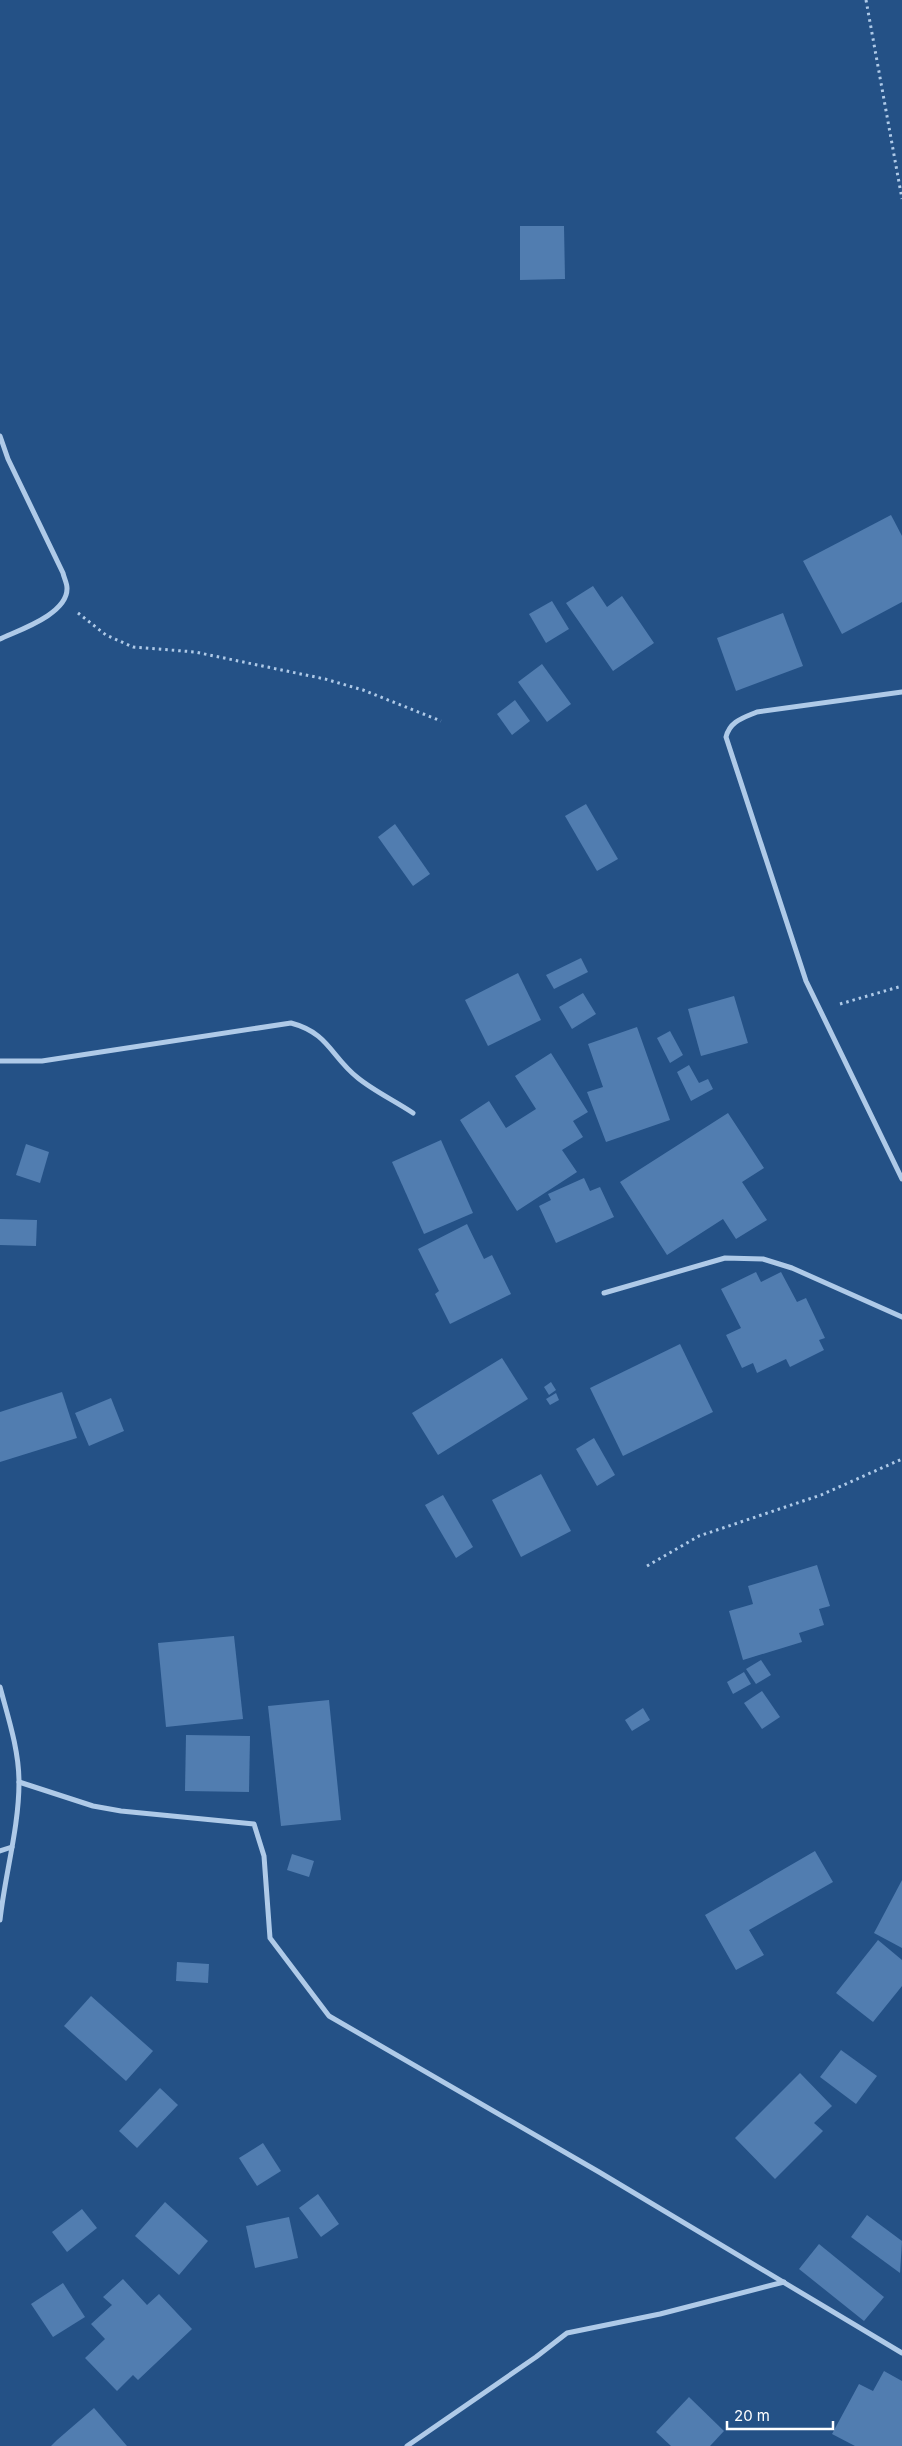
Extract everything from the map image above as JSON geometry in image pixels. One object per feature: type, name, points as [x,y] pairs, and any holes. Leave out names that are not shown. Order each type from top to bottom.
[{"type":"street","points":[[0,436],[8,458],[62,573],[67,589],[64,602],[52,614],[0,639]]},
{"type":"street","points":[[902,692],[757,712],[737,720],[728,728],[726,737],[806,981],[902,1179]]},
{"type":"street","points":[[0,1062],[42,1061],[291,1023],[308,1027],[327,1042],[356,1077],[413,1113]]},
{"type":"street","points":[[604,1293],[725,1258],[763,1259],[792,1268],[902,1317]]},
{"type":"street","points":[[0,1687],[14,1742],[19,1782],[12,1847],[0,1920]]},
{"type":"street","points":[[19,1782],[93,1806],[121,1811],[254,1824],[264,1856],[270,1938],[329,2016],[902,2353]]},
{"type":"street","points":[[0,1851],[12,1847]]},
{"type":"street","points":[[407,2446],[536,2357],[567,2332],[660,2314],[784,2282]]},
{"type":"path","points":[[866,0],[902,199]]},
{"type":"path","points":[[64,602],[106,635],[133,647],[195,652],[325,680],[363,690],[441,721]]},
{"type":"path","points":[[820,1010],[902,986]]},
{"type":"path","points":[[647,1566],[699,1536],[821,1495],[902,1459]]},
{"type":"building","points":[[520,226],[564,226],[565,279],[520,280]]},
{"type":"building","points":[[891,515],[902,536],[902,602],[842,634],[803,561]]},
{"type":"building","points":[[593,586],[607,607],[622,596],[654,643],[613,671],[566,603]]},
{"type":"building","points":[[552,601],[569,629],[546,643],[529,614]]},
{"type":"building","points":[[783,613],[803,666],[736,691],[717,638]]},
{"type":"building","points":[[542,664],[571,704],[547,722],[518,682]]},
{"type":"building","points":[[515,700],[530,721],[512,735],[497,714]]},
{"type":"building","points":[[586,804],[618,859],[597,871],[565,816]]},
{"type":"building","points":[[395,824],[430,874],[413,886],[378,837]]},
{"type":"building","points":[[581,958],[588,972],[554,989],[546,975]]},
{"type":"building","points":[[518,973],[541,1020],[488,1046],[465,1000]]},
{"type":"building","points":[[583,993],[596,1014],[572,1029],[559,1007]]},
{"type":"building","points":[[734,996],[748,1043],[701,1056],[688,1009]]},
{"type":"building","points":[[637,1027],[670,1120],[606,1142],[587,1092],[603,1087],[588,1044]]},
{"type":"building","points":[[670,1031],[683,1055],[670,1063],[657,1038]]},
{"type":"building","points":[[551,1053],[588,1112],[573,1121],[583,1137],[562,1150],[577,1172],[517,1211],[460,1120],[489,1101],[506,1128],[536,1109],[515,1076]]},
{"type":"building","points":[[689,1065],[699,1083],[708,1079],[713,1089],[691,1101],[677,1072]]},
{"type":"building","points":[[728,1113],[764,1168],[742,1182],[767,1220],[736,1239],[723,1219],[667,1255],[620,1182]]},
{"type":"building","points":[[441,1140],[473,1213],[424,1234],[392,1162]]},
{"type":"building","points":[[26,1144],[49,1152],[40,1183],[16,1175]]},
{"type":"building","points":[[584,1178],[590,1191],[600,1187],[614,1217],[556,1243],[539,1206],[551,1200],[548,1194]]},
{"type":"building","points":[[0,1219],[37,1220],[36,1246],[0,1245]]},
{"type":"building","points":[[467,1224],[484,1259],[492,1255],[511,1294],[450,1324],[435,1294],[439,1291],[418,1249]]},
{"type":"building","points":[[756,1272],[761,1282],[781,1272],[797,1302],[806,1298],[825,1338],[819,1340],[824,1350],[790,1367],[786,1359],[757,1373],[753,1363],[742,1368],[726,1335],[741,1328],[721,1289]]},
{"type":"building","points":[[680,1344],[713,1412],[623,1456],[590,1388]]},
{"type":"building","points":[[502,1358],[528,1399],[438,1455],[412,1413]]},
{"type":"building","points":[[551,1382],[556,1390],[549,1395],[544,1387]]},
{"type":"building","points":[[62,1392],[77,1438],[0,1462],[0,1412]]},
{"type":"building","points":[[556,1393],[559,1400],[550,1405],[546,1399]]},
{"type":"building","points":[[111,1398],[124,1431],[89,1446],[75,1413]]},
{"type":"building","points":[[594,1438],[615,1475],[597,1486],[576,1449]]},
{"type":"building","points":[[541,1474],[571,1531],[521,1557],[492,1500]]},
{"type":"building","points":[[443,1495],[473,1547],[456,1558],[425,1505]]},
{"type":"building","points":[[817,1565],[830,1606],[819,1609],[824,1625],[799,1633],[802,1642],[743,1660],[729,1611],[753,1604],[748,1586]]},
{"type":"building","points":[[234,1636],[243,1719],[166,1727],[158,1643]]},
{"type":"building","points":[[761,1660],[771,1675],[756,1684],[746,1669]]},
{"type":"building","points":[[744,1672],[751,1684],[733,1694],[727,1682]]},
{"type":"building","points":[[762,1691],[780,1717],[762,1729],[744,1703]]},
{"type":"building","points":[[329,1700],[341,1820],[281,1826],[268,1706]]},
{"type":"building","points":[[643,1708],[650,1720],[632,1731],[625,1720]]},
{"type":"building","points":[[186,1735],[250,1736],[249,1792],[185,1791]]},
{"type":"building","points":[[815,1851],[833,1882],[749,1930],[764,1955],[736,1970],[705,1915]]},
{"type":"building","points":[[292,1854],[314,1861],[309,1877],[287,1870]]},
{"type":"building","points":[[902,1880],[902,1948],[874,1933]]},
{"type":"building","points":[[878,1940],[902,1960],[902,1986],[873,2022],[836,1993]]},
{"type":"building","points":[[177,1962],[209,1964],[208,1983],[176,1981]]},
{"type":"building","points":[[91,1996],[153,2051],[126,2081],[64,2026]]},
{"type":"building","points":[[841,2050],[877,2076],[856,2104],[820,2077]]},
{"type":"building","points":[[800,2073],[832,2106],[814,2123],[823,2131],[775,2179],[735,2138]]},
{"type":"building","points":[[160,2088],[178,2105],[137,2148],[119,2131]]},
{"type":"building","points":[[263,2143],[281,2171],[257,2186],[239,2158]]},
{"type":"building","points":[[318,2194],[339,2224],[321,2237],[299,2208]]},
{"type":"building","points":[[165,2202],[208,2241],[179,2275],[135,2236]]},
{"type":"building","points":[[82,2209],[97,2228],[67,2252],[52,2232]]},
{"type":"building","points":[[867,2215],[902,2241],[900,2273],[851,2237]]},
{"type":"building","points":[[289,2217],[298,2258],[255,2268],[246,2226]]},
{"type":"building","points":[[819,2244],[884,2297],[864,2321],[799,2269]]},
{"type":"building","points":[[123,2279],[147,2305],[159,2294],[192,2329],[138,2380],[133,2375],[117,2391],[85,2358],[105,2339],[91,2324],[112,2305],[103,2297]]},
{"type":"building","points":[[63,2283],[85,2317],[53,2337],[31,2304]]},
{"type":"building","points":[[884,2371],[902,2381],[902,2446],[855,2446],[832,2434],[859,2384],[873,2391]]},
{"type":"building","points":[[689,2397],[724,2431],[710,2446],[671,2446],[656,2432]]},
{"type":"building","points":[[94,2408],[127,2446],[51,2446],[57,2440]]}]
